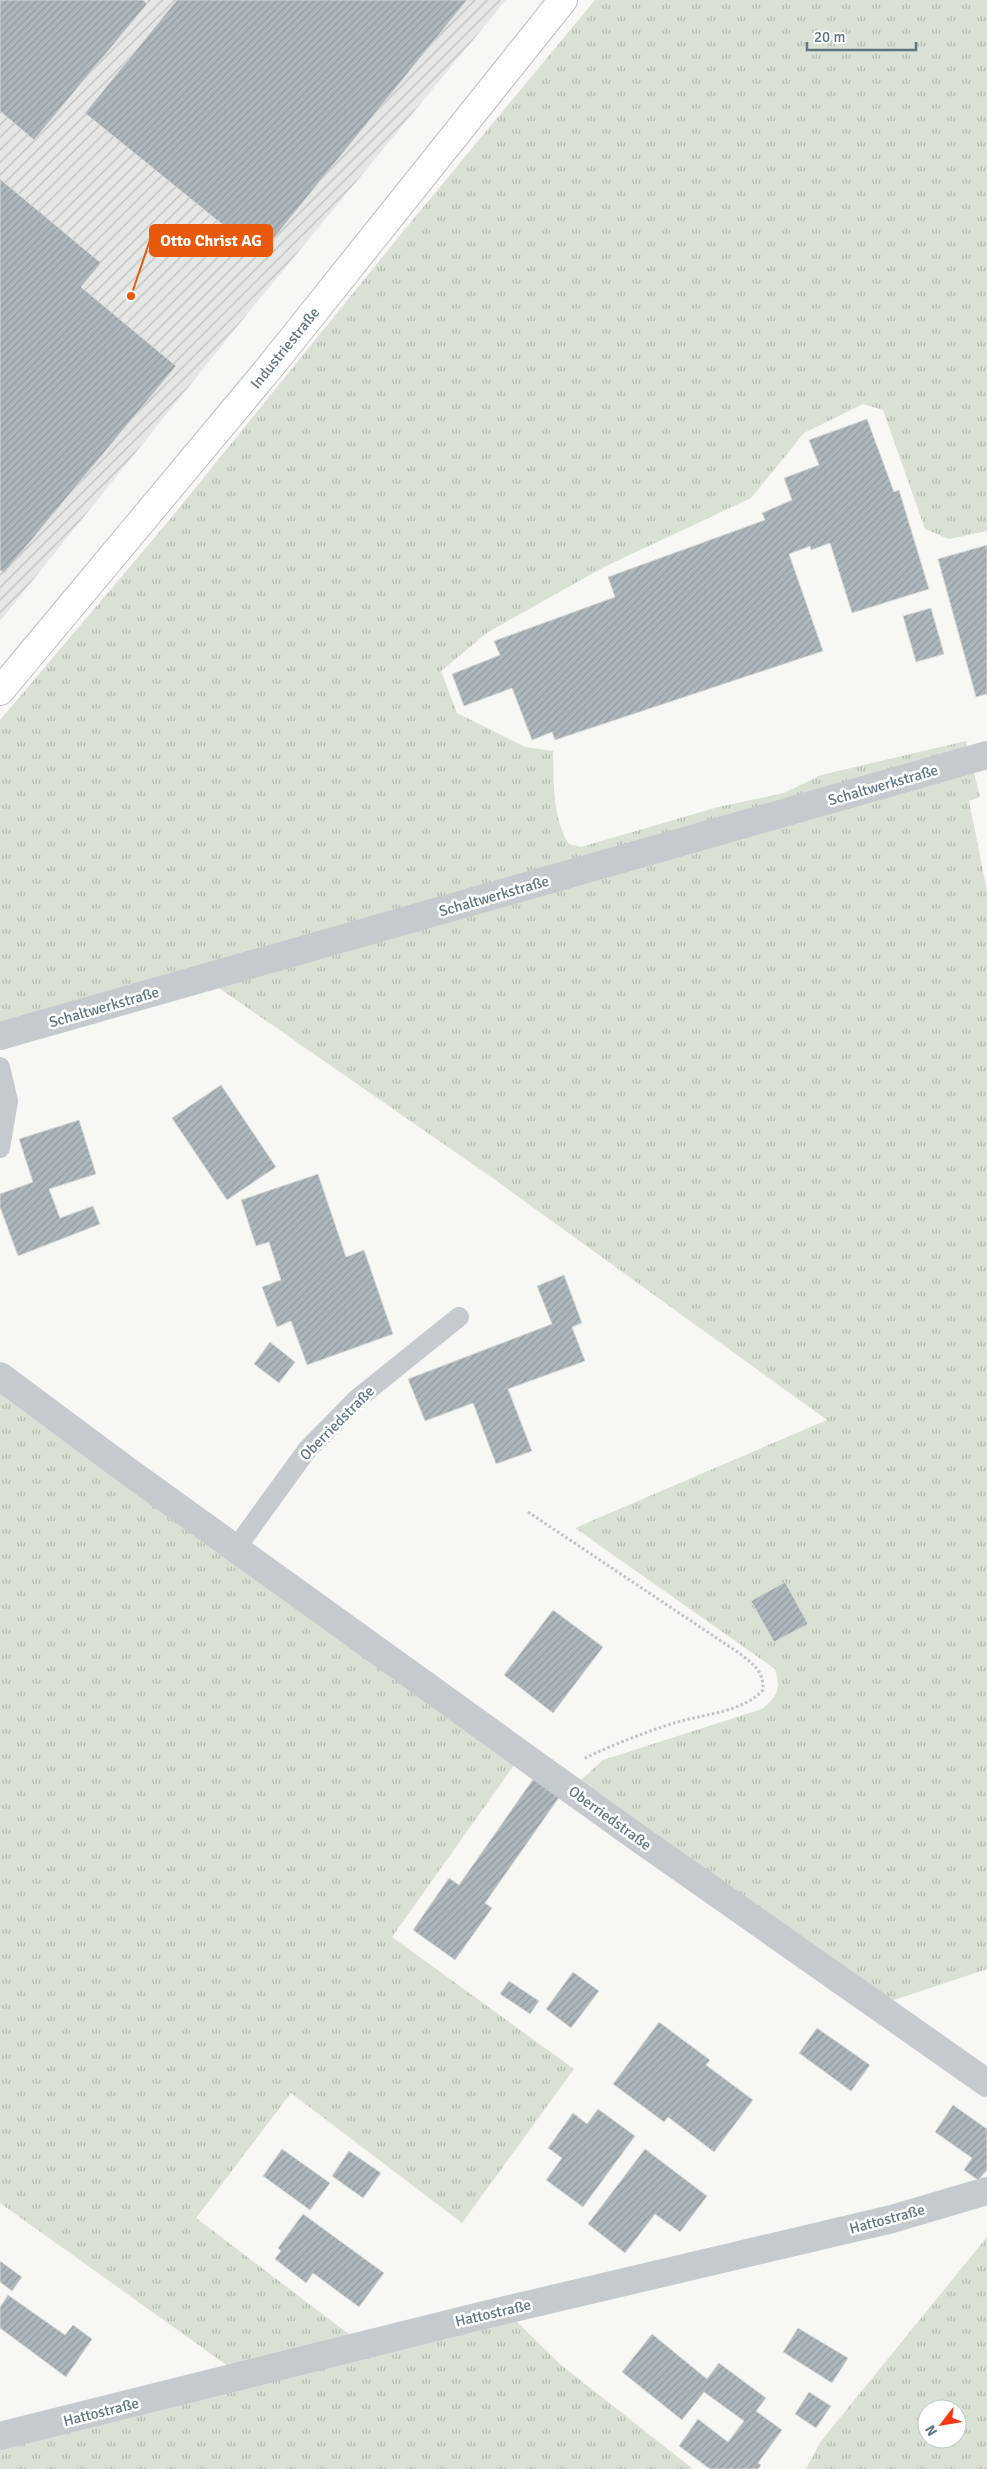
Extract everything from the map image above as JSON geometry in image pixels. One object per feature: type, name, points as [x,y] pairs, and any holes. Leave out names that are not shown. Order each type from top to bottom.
[{"type":"street","name":"Industriestraße","points":[[0,691],[270,367],[425,170],[564,0]]},
{"type":"street","name":"Schaltwerkstraße","points":[[0,1036],[987,755]]},
{"type":"street","name":"Oberriedstraße","points":[[0,1376],[552,1776],[987,2083]]},
{"type":"street","name":"Hattostraße","points":[[0,2436],[476,2317],[892,2219],[987,2191]]},
{"type":"lane","points":[[0,1068],[8,1101],[0,1148]]},
{"type":"lane","name":"Oberriedstraße","points":[[236,1548],[307,1450],[357,1399],[459,1317]]},
{"type":"path","points":[[528,1512],[739,1653],[759,1669],[764,1680],[763,1690],[756,1698],[742,1704],[675,1723],[599,1751],[552,1776]]},
{"type":"shaded area","points":[[0,0],[506,0],[248,313],[0,621]]},
{"type":"green space","points":[[595,0],[987,0],[987,531],[949,539],[925,529],[883,410],[863,404],[804,433],[751,498],[604,567],[488,632],[441,671],[457,713],[525,747],[553,751],[555,799],[559,823],[569,844],[581,847],[718,807],[784,793],[821,775],[966,741],[980,797],[969,801],[987,891],[987,1969],[891,2001],[579,1782],[603,1760],[762,1709],[775,1696],[778,1682],[775,1669],[575,1528],[827,1420],[494,1179],[193,970],[0,1026],[0,720],[167,523],[401,234]]},
{"type":"green space","points":[[0,1391],[517,1761],[392,1937],[574,2069],[462,2223],[291,2093],[196,2218],[354,2338],[232,2369],[0,2203]]},
{"type":"green space","points":[[987,2237],[987,2469],[806,2469],[821,2441]]},
{"type":"green space","points":[[516,2321],[561,2365],[693,2469],[0,2469],[0,2446]]},
{"type":"building","points":[[0,0],[143,0],[147,4],[34,140],[0,111]]},
{"type":"building","points":[[177,0],[467,0],[260,255],[85,113]]},
{"type":"building","points":[[0,179],[101,263],[81,287],[176,366],[4,573],[0,570]]},
{"type":"building","points":[[867,419],[894,492],[899,490],[929,589],[852,613],[830,543],[811,550],[810,546],[789,554],[823,651],[555,740],[552,732],[532,740],[512,688],[464,706],[452,674],[500,655],[494,641],[615,597],[608,577],[765,520],[762,513],[792,500],[784,478],[819,465],[809,440]]},
{"type":"building","points":[[987,545],[987,694],[976,697],[938,559]]},
{"type":"building","points":[[931,608],[944,654],[916,662],[903,616]]},
{"type":"building","points":[[221,1085],[276,1167],[227,1200],[172,1118]]},
{"type":"building","points":[[79,1120],[96,1174],[49,1189],[60,1218],[93,1206],[100,1224],[18,1256],[0,1207],[0,1194],[33,1182],[19,1139]]},
{"type":"building","points":[[318,1174],[346,1257],[364,1250],[393,1334],[307,1365],[291,1321],[277,1327],[262,1287],[281,1280],[269,1242],[256,1246],[241,1200]]},
{"type":"building","points":[[564,1275],[582,1323],[572,1327],[585,1361],[508,1389],[532,1451],[496,1464],[473,1403],[425,1421],[408,1379],[552,1324],[537,1286]]},
{"type":"building","points":[[270,1342],[295,1362],[279,1383],[254,1364]]},
{"type":"building","points":[[785,1582],[808,1624],[774,1642],[751,1601]]},
{"type":"building","points":[[553,1610],[603,1647],[553,1713],[504,1675]]},
{"type":"building","points":[[534,1778],[560,1796],[485,1903],[492,1908],[455,1960],[413,1930],[449,1878],[459,1885]]},
{"type":"building","points":[[573,1972],[599,1991],[571,2028],[546,2009]]},
{"type":"building","points":[[509,1981],[539,2001],[530,2014],[500,1994]]},
{"type":"building","points":[[659,2022],[710,2060],[706,2065],[753,2100],[714,2152],[668,2117],[664,2122],[613,2084]]},
{"type":"building","points":[[817,2028],[870,2065],[851,2091],[799,2053]]},
{"type":"building","points":[[953,2105],[987,2129],[987,2170],[978,2180],[964,2170],[972,2158],[935,2132]]},
{"type":"building","points":[[598,2109],[635,2136],[583,2207],[546,2180],[562,2158],[548,2148],[573,2113],[587,2124]]},
{"type":"building","points":[[282,2149],[330,2183],[310,2210],[263,2176]]},
{"type":"building","points":[[645,2149],[707,2196],[680,2232],[655,2214],[625,2253],[588,2224]]},
{"type":"building","points":[[349,2151],[381,2173],[363,2198],[332,2176]]},
{"type":"building","points":[[303,2214],[384,2273],[359,2307],[313,2273],[306,2283],[275,2259],[281,2251],[278,2248]]},
{"type":"building","points":[[0,2261],[22,2277],[12,2291],[0,2282]]},
{"type":"building","points":[[8,2295],[65,2335],[73,2325],[92,2339],[66,2377],[0,2328],[0,2307]]},
{"type":"building","points":[[798,2328],[848,2358],[832,2383],[783,2352]]},
{"type":"building","points":[[652,2334],[707,2379],[719,2363],[766,2398],[756,2411],[782,2430],[758,2463],[761,2465],[758,2469],[710,2469],[679,2446],[698,2419],[728,2442],[744,2421],[704,2392],[682,2420],[622,2372]]},
{"type":"building","points":[[809,2392],[831,2406],[816,2428],[795,2414]]},
{"type":"place","name":"Otto Christ AG","points":[[131,296]]}]
